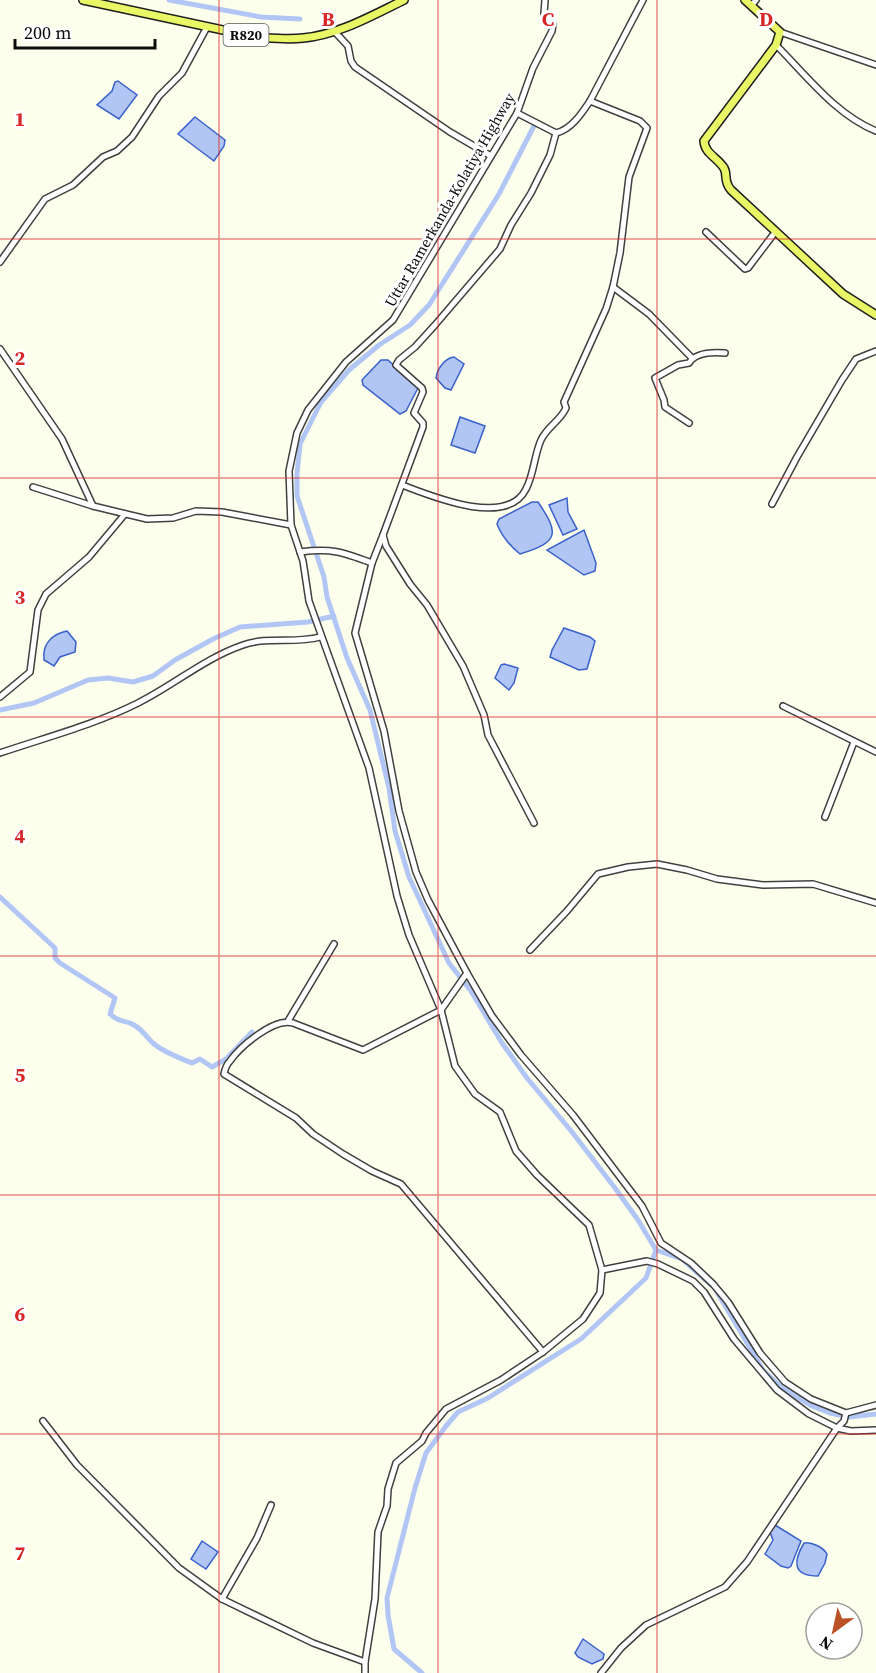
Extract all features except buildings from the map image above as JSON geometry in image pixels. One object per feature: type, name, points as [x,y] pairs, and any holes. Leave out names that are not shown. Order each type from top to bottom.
[{"type":"main road","name":"R820","points":[[83,0],[256,37],[282,39],[303,38],[334,31],[404,0]]},
{"type":"main road","points":[[745,0],[754,3],[780,32],[776,45],[704,141],[706,151],[724,168],[726,183],[843,294],[876,315]]},
{"type":"street","name":"Uttar Ramerkanda-Kolatiya Highway","points":[[365,1673],[375,1599],[378,1532],[387,1506],[388,1489],[396,1463],[422,1441],[446,1409],[501,1380],[543,1352],[586,1314],[600,1293],[602,1270],[589,1226],[516,1151],[501,1112],[475,1095],[455,1066],[441,1010],[409,935],[397,896],[369,768],[309,601],[300,552],[291,525],[289,471],[297,433],[308,410],[346,362],[393,320],[517,113],[532,68],[552,31],[553,24],[544,14],[545,0]]},
{"type":"street","points":[[517,113],[556,133],[562,132],[590,101],[643,0]]},
{"type":"street","points":[[0,262],[45,199],[73,185],[103,157],[117,151],[132,137],[159,96],[182,73],[207,27]]},
{"type":"street","points":[[334,31],[348,46],[351,61],[355,67],[441,126],[491,156]]},
{"type":"street","points":[[780,32],[876,65]]},
{"type":"street","points":[[776,45],[841,110],[862,126],[876,131]]},
{"type":"street","points":[[402,485],[437,498],[487,508],[503,507],[518,500],[526,490],[536,452],[543,437],[564,414],[566,408],[564,402],[599,326],[613,287],[620,253],[629,177],[647,128],[640,121],[590,101]]},
{"type":"street","points":[[556,133],[550,155],[500,249],[435,326],[396,365],[422,388],[423,392],[414,413],[423,423],[423,427],[372,563],[355,633],[384,731],[399,811],[416,872],[466,974],[492,1016],[521,1055],[573,1115],[642,1206],[661,1244],[691,1263],[713,1284],[728,1302],[760,1353],[785,1382],[811,1400],[845,1416]]},
{"type":"street","points":[[705,232],[745,269],[776,231]]},
{"type":"street","points":[[613,287],[649,314],[692,358]]},
{"type":"street","points":[[0,349],[62,439],[93,506]]},
{"type":"street","points":[[772,504],[813,428],[856,359],[876,351]]},
{"type":"street","points":[[689,423],[665,408],[664,400],[654,379],[673,367],[689,363],[692,358],[702,354],[725,353]]},
{"type":"street","points":[[33,487],[125,514],[172,518],[196,511],[222,512],[291,525]]},
{"type":"street","points":[[0,697],[30,672],[38,609],[46,594],[89,557],[125,514]]},
{"type":"street","points":[[383,535],[392,556],[410,584],[428,605],[463,666],[484,715],[488,735],[534,823]]},
{"type":"street","points":[[300,552],[326,549],[346,553],[372,563]]},
{"type":"street","points":[[0,753],[112,715],[157,693],[220,654],[238,647],[258,641],[295,641],[320,635]]},
{"type":"street","points":[[783,706],[876,752]]},
{"type":"street","points":[[825,817],[854,742]]},
{"type":"street","points":[[530,950],[598,874],[628,867],[657,864],[717,879],[763,885],[813,884],[876,903]]},
{"type":"street","points":[[334,944],[288,1021],[261,1032],[228,1062],[224,1074],[296,1118],[313,1134],[343,1154],[400,1184],[543,1352]]},
{"type":"street","points":[[288,1021],[363,1050],[441,1010],[466,974]]},
{"type":"street","points":[[602,1270],[647,1261],[693,1281],[704,1292],[734,1339],[777,1390],[809,1414],[837,1428],[851,1431],[876,1430]]},
{"type":"street","points":[[601,1673],[621,1648],[646,1625],[725,1587],[747,1562],[845,1416],[876,1405]]},
{"type":"street","points":[[43,1421],[77,1465],[179,1568],[222,1599],[313,1643],[365,1662]]},
{"type":"street","points":[[222,1599],[257,1538],[271,1505]]},
{"type":"water","points":[[118,81],[137,95],[119,119],[97,105],[112,91],[115,82]]},
{"type":"water","points":[[195,117],[225,140],[224,146],[214,161],[178,134]]},
{"type":"water","points":[[454,357],[464,364],[451,390],[445,388],[436,378],[442,364]]},
{"type":"water","points":[[381,360],[388,360],[418,388],[406,411],[400,414],[363,385],[362,380]]},
{"type":"water","points":[[460,417],[485,426],[475,453],[451,445]]},
{"type":"water","points":[[567,498],[568,512],[577,529],[563,535],[549,505]]},
{"type":"water","points":[[532,502],[538,502],[545,513],[550,522],[552,535],[543,545],[520,554],[506,540],[497,524],[499,519]]},
{"type":"water","points":[[584,530],[596,563],[595,571],[584,575],[547,550]]},
{"type":"water","points":[[564,628],[595,641],[587,669],[579,670],[550,657]]},
{"type":"water","points":[[67,631],[76,642],[75,652],[60,657],[54,666],[44,660],[46,645],[53,637]]},
{"type":"water","points":[[501,665],[518,668],[514,683],[509,690],[495,678]]},
{"type":"water","points":[[775,1525],[801,1541],[791,1566],[788,1568],[781,1566],[765,1554],[773,1540],[770,1532]]},
{"type":"water","points":[[202,1541],[218,1552],[206,1569],[191,1559]]},
{"type":"water","points":[[804,1543],[817,1546],[827,1554],[818,1576],[803,1573],[797,1566],[798,1555]]},
{"type":"water","points":[[583,1639],[604,1654],[603,1659],[592,1664],[578,1657],[575,1653]]},
{"type":"waterway","points":[[169,0],[261,17],[300,19]]},
{"type":"waterway","points":[[535,124],[499,194],[429,305],[410,325],[379,345],[349,370],[321,402],[300,444],[297,496],[324,577],[327,597],[347,658],[370,710],[389,788],[395,831],[409,877],[449,963],[471,991],[502,1043],[527,1078],[615,1188],[656,1250],[682,1259],[711,1285]]},
{"type":"waterway","points":[[0,710],[34,703],[88,680],[108,678],[133,682],[153,676],[175,660],[240,627],[308,622],[334,616]]},
{"type":"waterway","points":[[0,897],[55,948],[55,958],[60,963],[115,998],[110,1014],[137,1027],[154,1044],[168,1053],[192,1063],[200,1059],[212,1067],[226,1059],[252,1032]]},
{"type":"waterway","points":[[422,1673],[394,1649],[387,1598],[426,1453],[458,1412],[488,1398],[581,1339],[646,1278],[656,1250]]},
{"type":"waterway","points":[[717,1292],[763,1370],[782,1388],[812,1406],[830,1413],[849,1417],[876,1414]]}]
